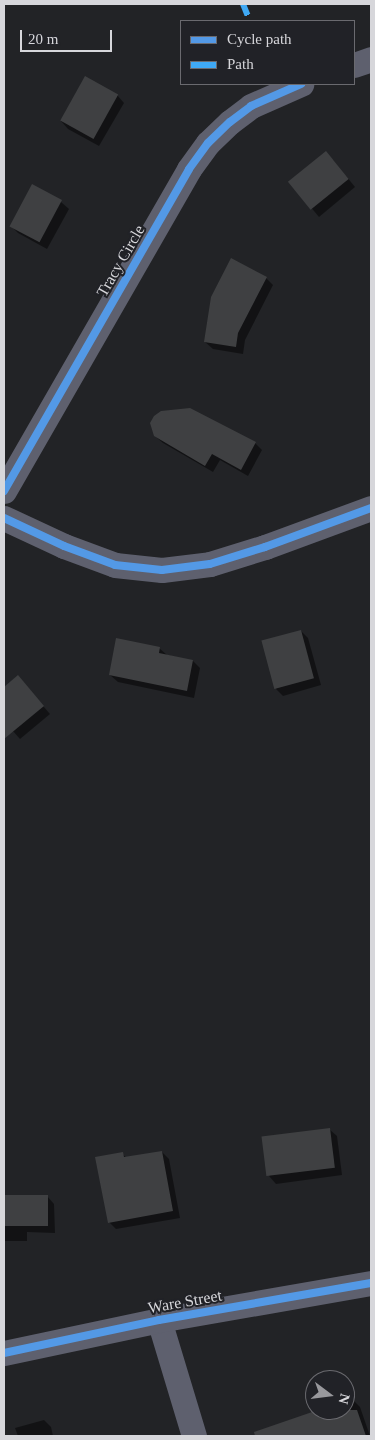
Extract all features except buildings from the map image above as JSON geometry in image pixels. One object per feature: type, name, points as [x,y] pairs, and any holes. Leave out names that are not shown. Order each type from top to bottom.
[{"type":"street","points":[[355,65],[371,59]]},
{"type":"street","name":"Tracy Circle","points":[[4,491],[189,169],[208,143],[230,122],[251,106],[299,85]]},
{"type":"street","points":[[4,518],[64,546],[115,565],[162,570],[210,564],[265,547],[371,508]]},
{"type":"street","name":"Ware Street","points":[[4,1353],[159,1320],[371,1283]]},
{"type":"street","points":[[159,1320],[194,1436]]},
{"type":"marked path","points":[[243,4],[250,20]]},
{"type":"cycle path","points":[[4,491],[189,169],[208,143],[230,122],[251,106],[299,85]]},
{"type":"cycle path","points":[[4,518],[64,546],[115,565],[162,570],[210,564],[265,547],[371,508]]},
{"type":"cycle path","points":[[4,1353],[159,1320],[371,1283]]}]
